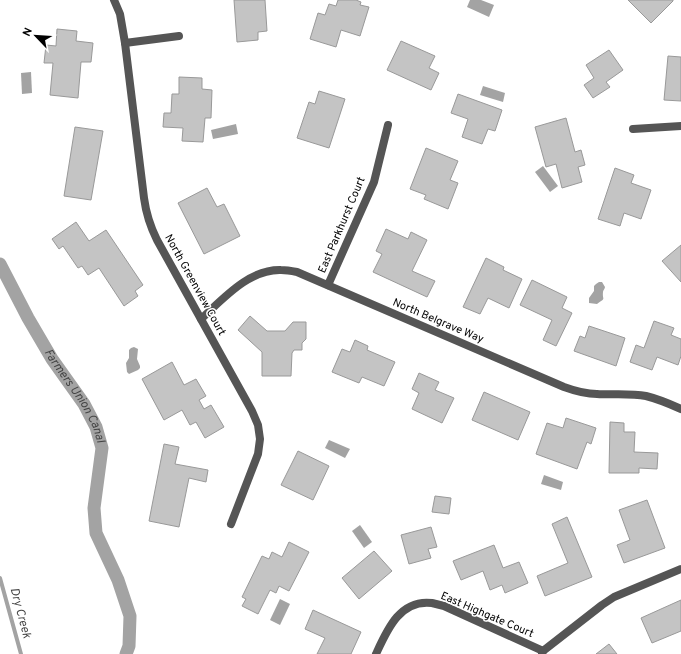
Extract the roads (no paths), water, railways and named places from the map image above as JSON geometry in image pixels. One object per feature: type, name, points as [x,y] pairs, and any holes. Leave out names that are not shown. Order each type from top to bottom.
[{"type":"street","name":"North Greenview Court","points":[[114,0],[120,14],[125,43],[144,198],[146,212],[151,227],[252,411],[258,425],[260,440],[258,454],[230,524]]},
{"type":"street","points":[[125,43],[179,36]]},
{"type":"street","name":"East Parkhurst Court","points":[[328,285],[374,182],[388,126]]},
{"type":"street","points":[[633,129],[681,126]]},
{"type":"street","name":"North Belgrave Way","points":[[201,319],[241,284],[253,276],[267,271],[282,270],[297,272],[564,387],[580,392],[597,394],[646,396],[681,409]]},
{"type":"street","name":"East Highgate Court","points":[[376,654],[388,629],[400,613],[417,604],[432,603],[444,606],[542,652],[614,597],[681,569]]},
{"type":"waterway","name":"Farmers Union Canal","points":[[0,264],[28,318],[52,359],[84,404],[96,427],[102,448],[94,508],[96,533],[118,580],[130,616],[129,646],[126,654]]},
{"type":"waterway","name":"Dry Creek","points":[[0,578],[21,654]]}]
